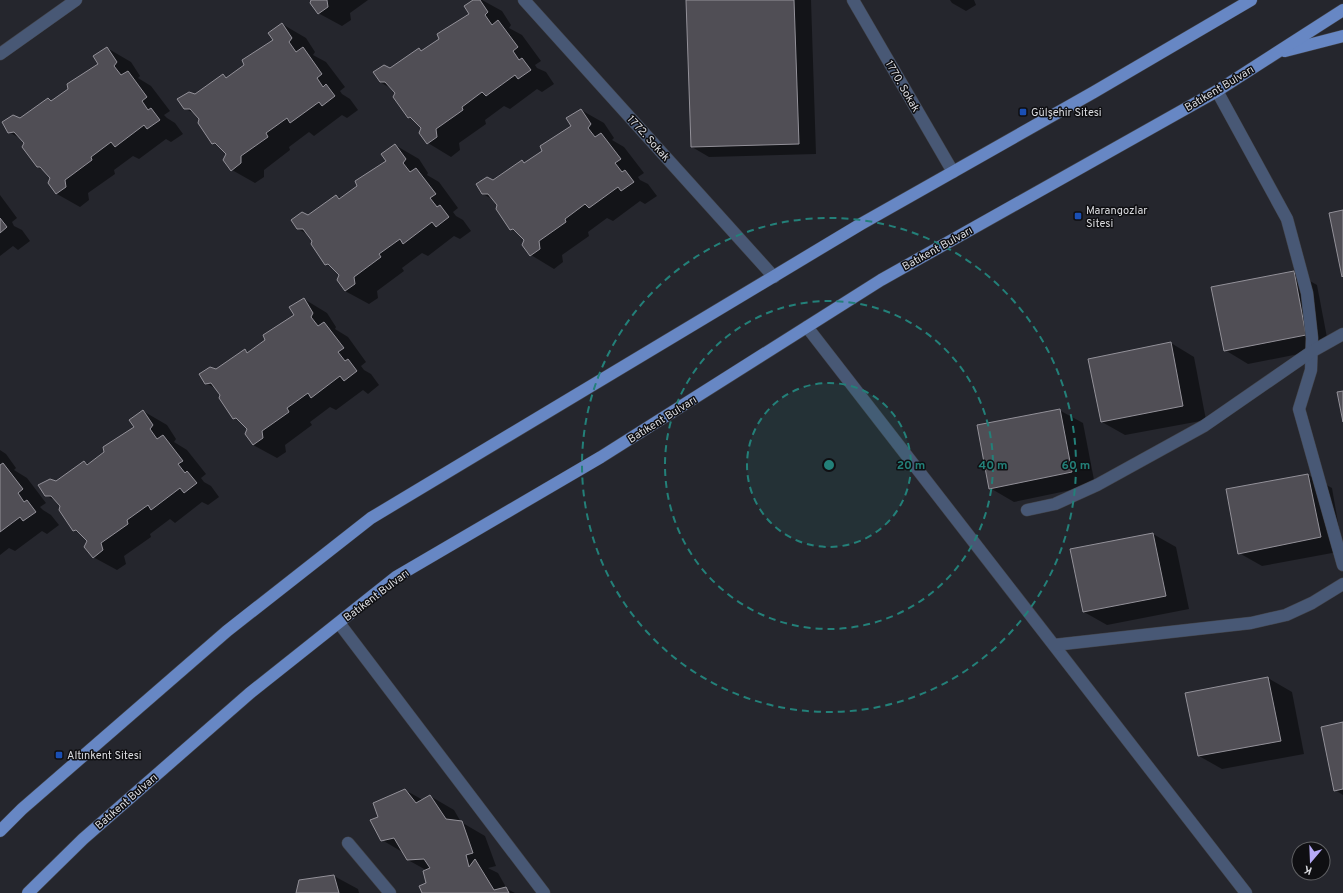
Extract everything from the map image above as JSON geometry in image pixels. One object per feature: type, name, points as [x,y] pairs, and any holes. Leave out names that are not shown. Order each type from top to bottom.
[{"type":"main road","points":[[0,831],[22,808],[227,631],[371,518],[861,224],[1094,92],[1251,0]]},
{"type":"main road","name":"Batıkent Bulvarı","points":[[28,893],[83,839],[250,693],[396,577],[601,457],[881,280],[1217,91],[1343,10]]},
{"type":"main road","points":[[1274,54],[1343,36]]},
{"type":"street","points":[[0,54],[76,0]]},
{"type":"street","name":"1772. Sokak","points":[[524,0],[774,277]]},
{"type":"street","name":"1770. Sokak","points":[[852,0],[953,172]]},
{"type":"street","points":[[1217,91],[1287,219],[1308,293],[1312,338],[1311,370],[1299,409],[1343,565]]},
{"type":"street","points":[[806,327],[1246,893]]},
{"type":"street","points":[[1027,510],[1056,504],[1097,485],[1204,426],[1311,352],[1343,334]]},
{"type":"street","points":[[1054,646],[1251,623],[1286,615],[1312,603],[1343,584]]},
{"type":"street","points":[[339,623],[544,893]]},
{"type":"street","points":[[348,843],[390,893]]},
{"type":"building","points":[[311,0],[327,0],[328,7],[318,14],[310,3]]},
{"type":"building","points":[[473,0],[480,0],[488,12],[485,15],[492,25],[498,20],[518,47],[513,51],[519,60],[522,58],[531,70],[518,79],[515,75],[486,96],[482,92],[462,107],[463,110],[436,129],[437,137],[427,144],[419,133],[421,128],[410,117],[408,118],[393,97],[395,93],[385,82],[380,82],[373,72],[384,65],[390,68],[419,48],[421,51],[439,39],[437,34],[469,14],[464,6]]},
{"type":"building","points":[[686,0],[794,0],[799,144],[691,147]]},
{"type":"building","points":[[282,23],[292,38],[289,42],[296,52],[303,47],[322,74],[317,78],[323,87],[326,84],[335,96],[322,106],[319,102],[290,123],[287,118],[266,133],[268,137],[241,156],[241,163],[231,171],[223,160],[226,154],[215,143],[212,144],[198,123],[199,119],[190,109],[184,109],[177,99],[189,92],[195,94],[223,74],[226,78],[244,65],[242,60],[273,40],[268,33]]},
{"type":"building","points":[[107,47],[117,62],[114,66],[121,75],[128,71],[147,97],[142,101],[148,110],[151,108],[160,120],[147,129],[144,125],[115,147],[111,142],[91,157],[92,160],[65,180],[66,187],[56,194],[48,183],[50,178],[40,167],[37,167],[22,147],[24,143],[14,132],[8,133],[2,122],[13,115],[20,118],[48,98],[51,101],[68,89],[67,84],[98,64],[93,56]]},
{"type":"building","points":[[581,109],[591,124],[588,128],[595,137],[601,133],[621,159],[615,163],[622,172],[625,170],[634,182],[621,191],[618,187],[589,208],[585,204],[565,219],[566,222],[539,241],[540,249],[530,256],[522,245],[524,240],[513,229],[510,230],[496,209],[497,205],[488,194],[482,194],[476,184],[487,177],[493,180],[522,160],[524,163],[542,151],[540,146],[571,126],[566,118]]},
{"type":"building","points":[[395,144],[406,159],[403,163],[410,172],[416,168],[436,194],[430,198],[437,207],[440,205],[449,217],[436,227],[432,222],[403,244],[400,239],[379,254],[381,257],[354,277],[355,284],[345,291],[337,280],[339,275],[328,264],[325,265],[311,244],[312,241],[303,229],[297,229],[291,220],[302,212],[308,215],[336,195],[339,199],[357,186],[355,181],[386,161],[381,154]]},
{"type":"building","points":[[1343,210],[1343,276],[1342,277],[1329,213]]},
{"type":"building","points":[[0,218],[7,227],[0,233]]},
{"type":"building","points":[[1294,271],[1306,335],[1224,351],[1211,287]]},
{"type":"building","points":[[304,298],[313,313],[311,317],[318,326],[324,322],[344,348],[338,352],[345,361],[348,359],[357,371],[344,381],[340,376],[311,398],[308,393],[287,408],[289,412],[262,431],[263,438],[253,445],[245,434],[247,429],[236,418],[233,419],[219,398],[220,395],[211,383],[205,384],[199,374],[210,367],[216,369],[245,349],[247,353],[265,340],[263,335],[294,315],[289,307]]},
{"type":"building","points":[[1171,342],[1183,406],[1101,422],[1088,359]]},
{"type":"building","points":[[1343,391],[1343,422],[1337,392]]},
{"type":"building","points":[[1060,409],[1072,472],[989,489],[977,425]]},
{"type":"building","points":[[143,410],[153,425],[150,429],[157,439],[163,435],[183,461],[178,464],[185,473],[187,471],[197,483],[184,493],[180,488],[151,510],[148,505],[127,520],[128,524],[101,543],[103,550],[93,558],[84,547],[87,541],[76,530],[73,531],[59,510],[60,506],[51,496],[45,496],[38,485],[50,479],[56,481],[84,461],[87,465],[104,452],[103,447],[134,427],[129,420]]},
{"type":"building","points":[[3,463],[23,489],[18,493],[24,502],[27,500],[36,512],[23,521],[20,517],[0,532],[0,465]]},
{"type":"building","points":[[1308,474],[1321,537],[1238,554],[1226,489]]},
{"type":"building","points":[[1153,533],[1166,596],[1083,612],[1070,549]]},
{"type":"building","points":[[1268,677],[1281,741],[1198,756],[1185,693]]},
{"type":"building","points":[[1343,722],[1343,789],[1334,791],[1321,727]]},
{"type":"building","points":[[405,789],[416,803],[430,795],[446,819],[462,821],[473,853],[466,855],[469,867],[475,859],[494,890],[506,887],[509,893],[422,893],[419,886],[426,883],[423,871],[430,868],[424,859],[407,860],[394,838],[381,841],[370,820],[378,817],[373,803]]},
{"type":"building","points":[[334,875],[339,893],[296,893],[299,880]]},
{"type":"place","name":"Gülşehir Sitesi","points":[[1023,112]]},
{"type":"place","name":"Marangozlar Sitesi","points":[[1078,216]]},
{"type":"place","name":"Altınkent Sitesi","points":[[59,755]]}]
